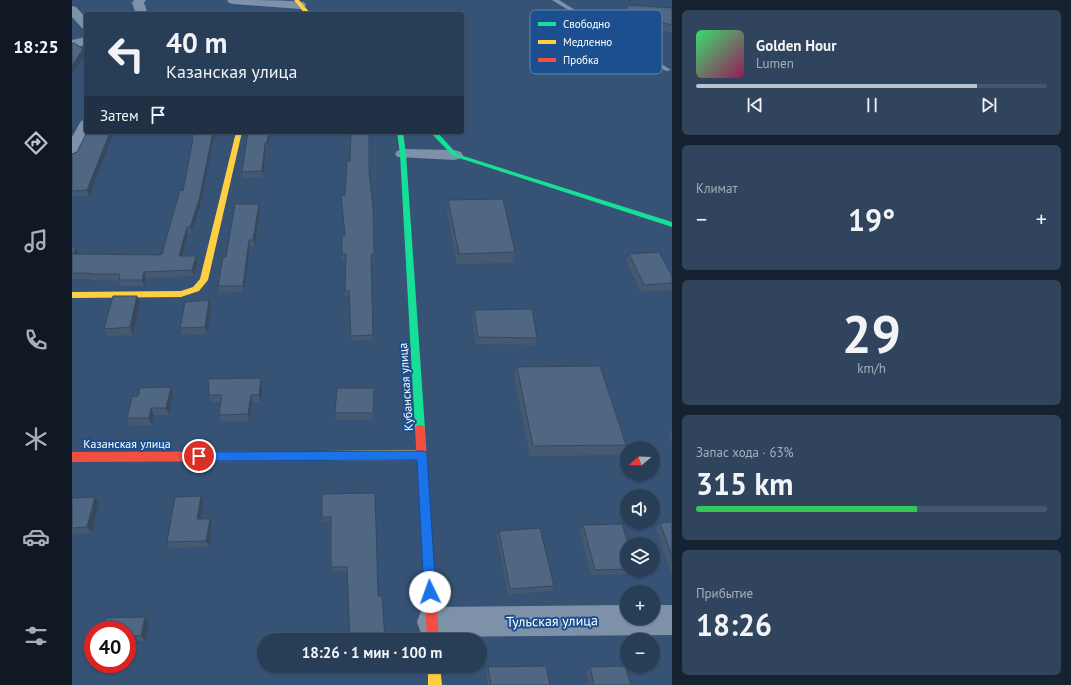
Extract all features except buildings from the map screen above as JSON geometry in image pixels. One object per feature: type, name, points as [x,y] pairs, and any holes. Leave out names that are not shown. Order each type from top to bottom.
[{"type":"street","points":[[140,0],[138,3],[141,12]]},
{"type":"street","points":[[233,0],[301,6]]},
{"type":"street","points":[[72,10],[84,23]]},
{"type":"street","points":[[72,44],[84,41]]},
{"type":"street","points":[[72,121],[84,121]]},
{"type":"street","points":[[72,154],[84,128]]},
{"type":"street","points":[[72,296],[181,294],[196,289],[204,280],[239,134]]},
{"type":"street","name":"Кубанская улица","points":[[400,134],[403,154],[432,631]]},
{"type":"street","points":[[435,134],[455,154]]},
{"type":"street","points":[[403,154],[455,154],[672,225]]},
{"type":"street","name":"Казанская улица","points":[[72,457],[422,455]]},
{"type":"street","name":"Тульская улица","points":[[432,631],[672,620]]},
{"type":"street","points":[[434,673],[435,685]]},
{"type":"lane","points":[[555,0],[572,10]]},
{"type":"lane","points":[[662,65],[671,70]]},
{"type":"traffic: fast","points":[[400,134],[403,154],[420,429]]},
{"type":"traffic: fast","points":[[435,134],[455,155],[672,225]]},
{"type":"traffic: slow","points":[[296,0],[306,12]]},
{"type":"traffic: slow","points":[[72,295],[181,294],[196,289],[204,280],[239,134]]},
{"type":"traffic: slow","points":[[324,456],[422,455]]},
{"type":"traffic: slow","points":[[434,673],[435,685]]},
{"type":"traffic: jam","points":[[420,429],[433,633]]},
{"type":"traffic: jam","points":[[72,457],[324,456]]},
{"type":"route","points":[[199,456],[422,455],[430,592]]}]
